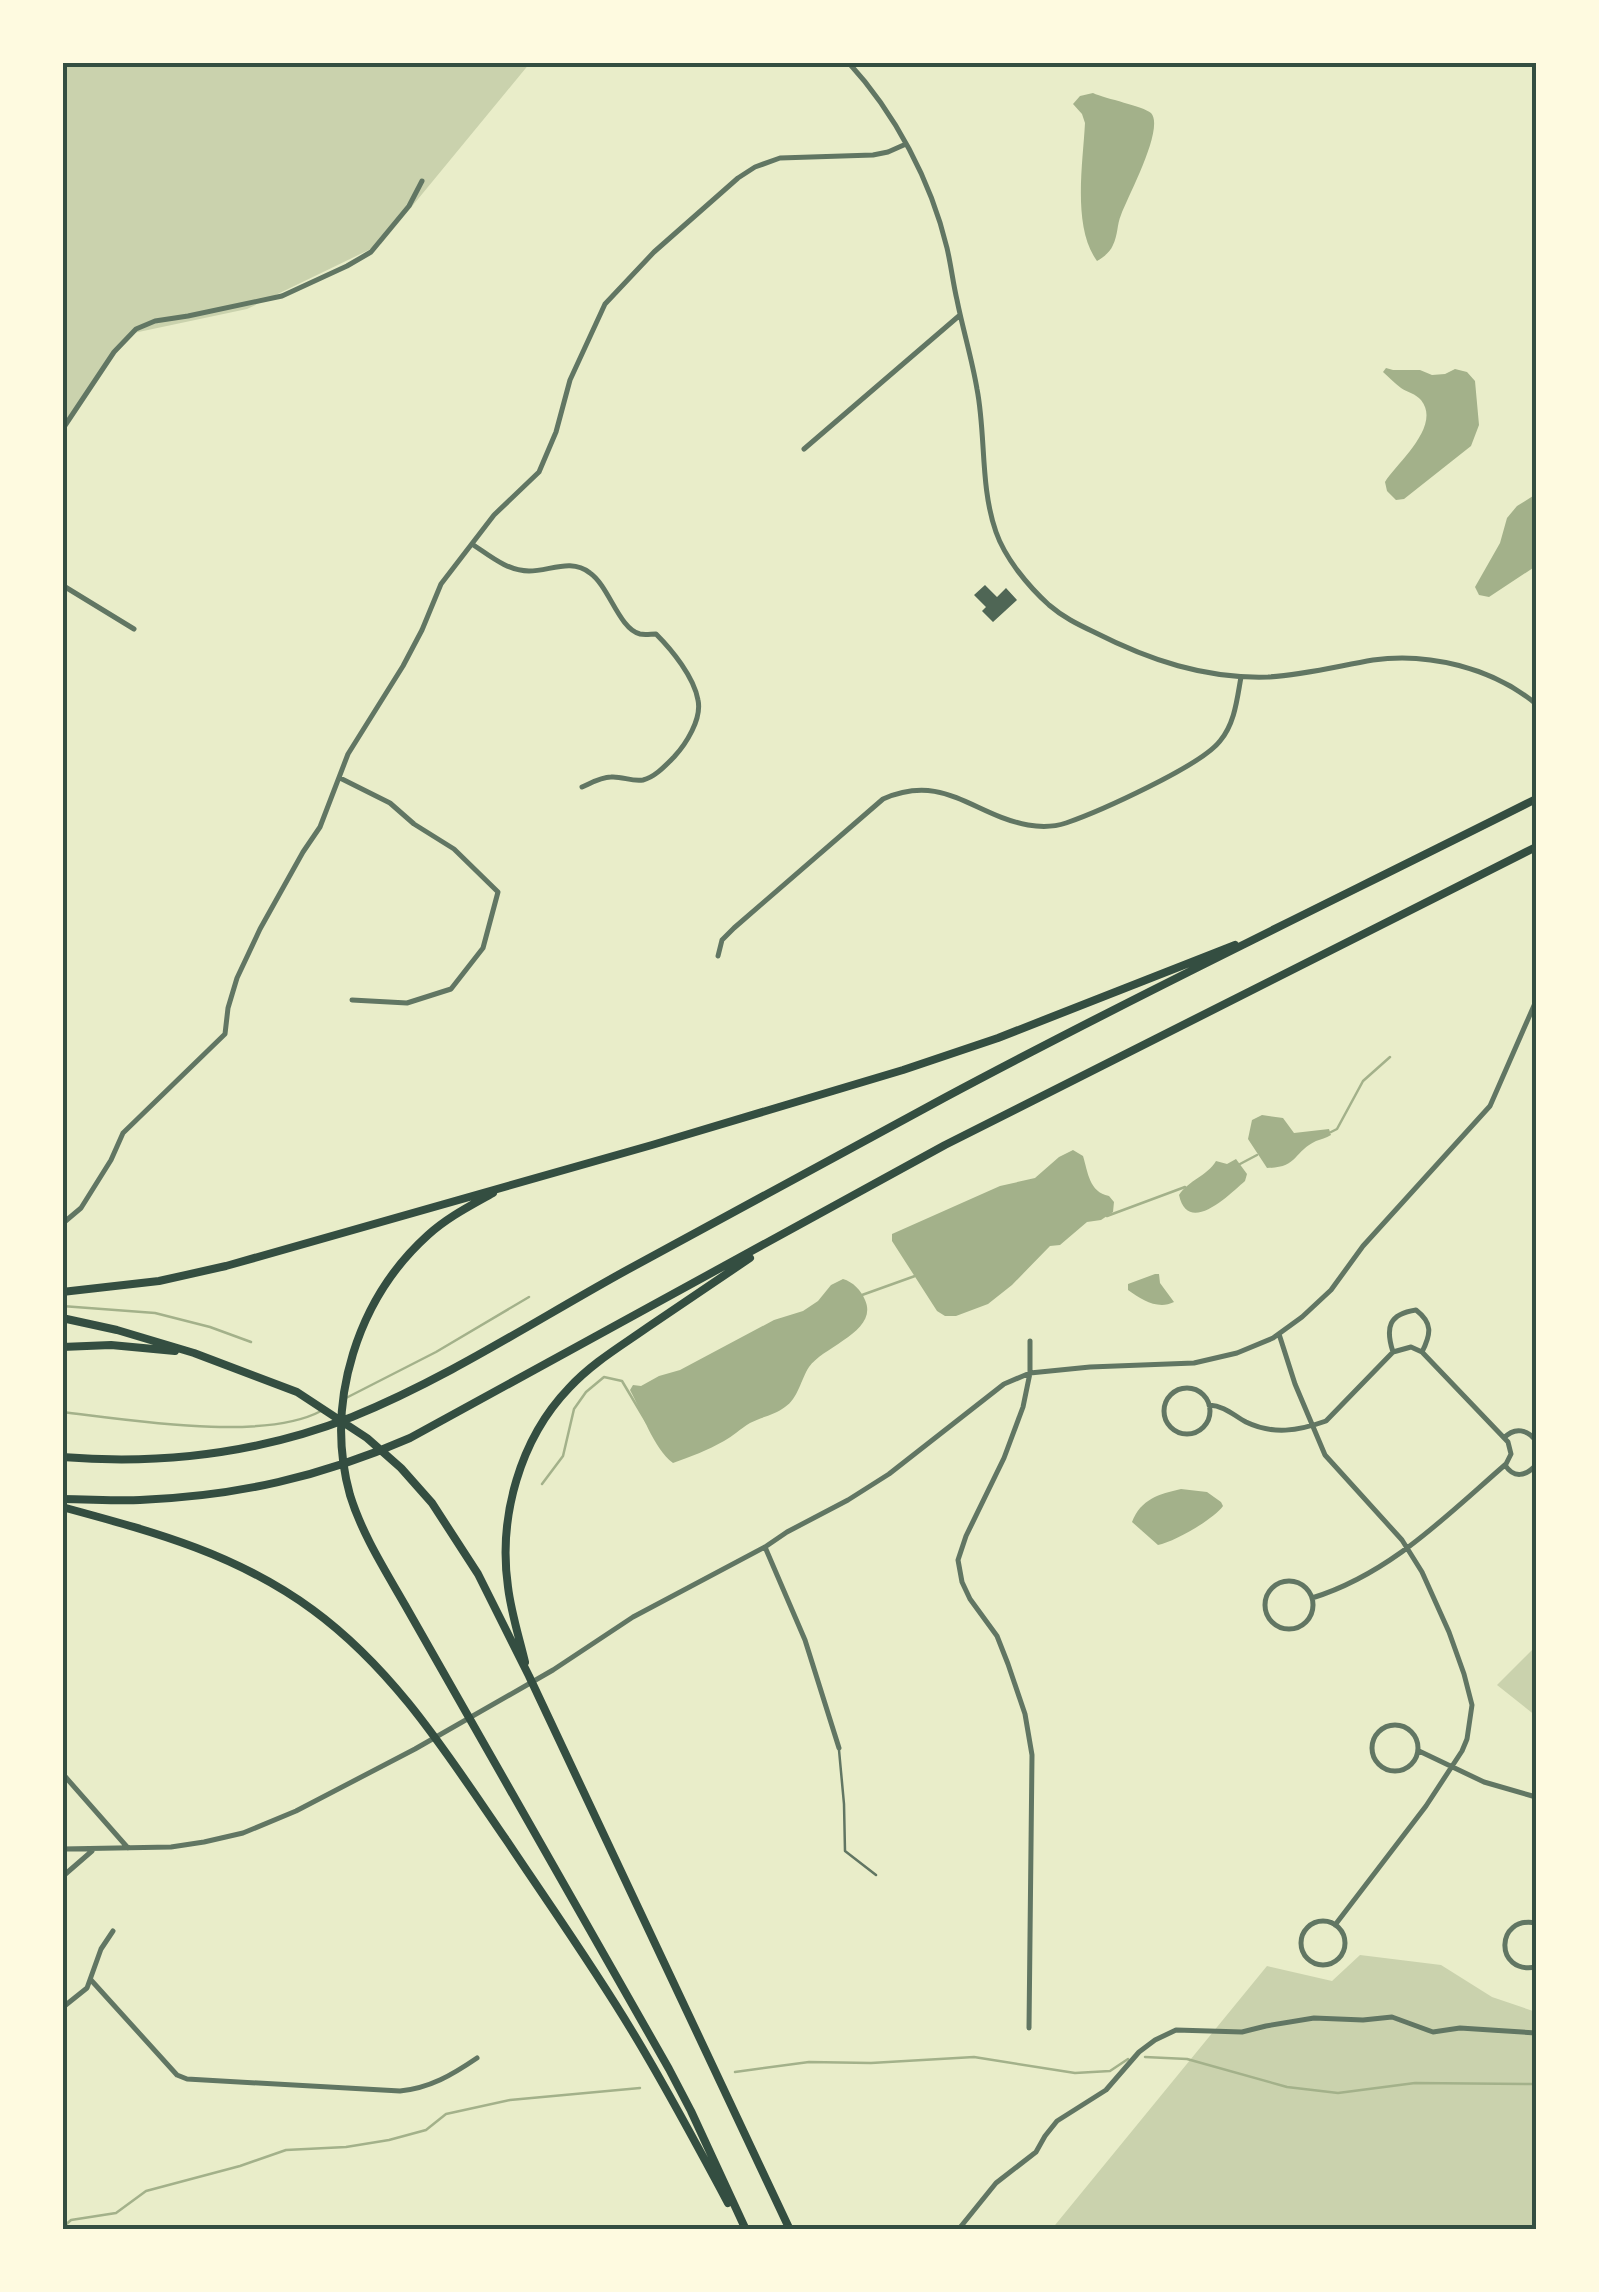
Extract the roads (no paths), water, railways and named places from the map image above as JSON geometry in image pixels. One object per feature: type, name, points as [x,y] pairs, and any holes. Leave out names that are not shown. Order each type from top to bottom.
[{"type":"highway","points":[[62,1457],[123,1460],[227,1451],[307,1433],[396,1398],[943,1099],[1536,799]]},
{"type":"highway","points":[[62,1499],[136,1500],[203,1495],[291,1481],[366,1457],[451,1417],[946,1145],[1536,846]]},
{"type":"highway","points":[[62,1292],[159,1281],[226,1266],[919,1065],[1278,928]]},
{"type":"highway","points":[[506,1186],[443,1223],[412,1250],[368,1316],[349,1372],[342,1413],[346,1476],[371,1544],[691,2111],[744,2230]]},
{"type":"highway","points":[[529,1676],[510,1604],[505,1544],[515,1485],[537,1432],[568,1388],[596,1363],[788,1232]]},
{"type":"highway","points":[[62,1318],[194,1353],[297,1392],[367,1438],[418,1486],[464,1549],[529,1676],[790,2230]]},
{"type":"highway","points":[[62,1346],[111,1345],[194,1353]]},
{"type":"highway","points":[[62,1507],[188,1543],[254,1573],[312,1610],[368,1656],[440,1744],[610,1996],[744,2230]]},
{"type":"street","points":[[848,62],[895,124],[932,200],[946,245],[982,418],[995,530],[1015,567],[1043,599],[1069,621],[1164,663],[1241,677],[1284,676],[1376,660],[1434,660],[1472,670],[1522,692],[1536,704]]},
{"type":"street","points":[[62,1224],[81,1208],[123,1133],[225,1034],[237,978],[302,852],[320,827],[348,754],[416,642],[441,584],[505,502],[539,472],[556,432],[570,380],[605,304],[654,252],[755,167],[780,158],[873,156],[906,144]]},
{"type":"street","points":[[62,430],[114,352],[136,329],[155,321],[282,296],[347,266],[371,252],[409,206],[422,181]]},
{"type":"street","points":[[804,448],[960,314]]},
{"type":"street","points":[[472,544],[507,567],[527,571],[568,564],[588,570],[601,583],[629,628],[639,634],[656,634],[687,674],[699,702],[694,727],[679,751],[661,770],[644,780],[613,776],[582,787]]},
{"type":"street","points":[[62,585],[134,629]]},
{"type":"street","points":[[718,956],[722,940],[734,928],[883,799],[898,792],[922,789],[952,795],[1026,825],[1064,824],[1204,756],[1228,730],[1241,677]]},
{"type":"street","points":[[340,778],[390,803],[414,824],[454,848],[498,892],[483,948],[452,989],[407,1003],[352,1000]]},
{"type":"street","points":[[62,1850],[204,1842],[243,1833],[296,1811],[415,1749],[553,1670],[633,1617],[848,1500],[889,1474],[1004,1384],[1030,1373],[1090,1366],[1194,1363],[1238,1353],[1279,1334],[1331,1290],[1363,1246],[1490,1106],[1536,1001]]},
{"type":"street","points":[[1392,1352],[1388,1329],[1402,1312],[1416,1310],[1427,1318],[1430,1334],[1422,1352]]},
{"type":"street","points":[[1279,1334],[1325,1455],[1384,1518],[1422,1572],[1464,1674],[1472,1705],[1467,1738],[1452,1765],[1426,1806],[1335,1925]]},
{"type":"street","points":[[1029,2028],[1032,1755],[1025,1714],[998,1636],[970,1599],[958,1560],[1023,1407],[1030,1373],[1030,1340]]},
{"type":"street","points":[[1209,1405],[1220,1406],[1266,1430],[1286,1432],[1312,1426],[1326,1421],[1392,1352],[1411,1347],[1422,1352],[1510,1448],[1505,1466],[1430,1533],[1372,1573],[1312,1598]]},
{"type":"street","points":[[1181,1389],[1198,1391],[1209,1405],[1207,1423],[1193,1433],[1176,1431],[1165,1417],[1167,1400],[1181,1389]]},
{"type":"street","points":[[1504,1438],[1520,1431],[1529,1432],[1536,1441]]},
{"type":"street","points":[[1505,1466],[1516,1476],[1536,1465]]},
{"type":"street","points":[[765,1547],[804,1640],[839,1748]]},
{"type":"street","points":[[1281,1582],[1303,1585],[1312,1598],[1312,1614],[1301,1626],[1278,1626],[1268,1615],[1269,1592],[1281,1582]]},
{"type":"street","points":[[1393,1725],[1410,1730],[1418,1750],[1412,1764],[1396,1772],[1379,1766],[1371,1750],[1377,1732],[1393,1725]]},
{"type":"street","points":[[1418,1750],[1484,1782],[1536,1798]]},
{"type":"street","points":[[62,1774],[128,1848]]},
{"type":"street","points":[[62,1876],[94,1849]]},
{"type":"street","points":[[1318,1922],[1335,1925],[1344,1939],[1341,1955],[1327,1965],[1311,1962],[1301,1948],[1304,1931],[1318,1922]]},
{"type":"street","points":[[1536,1923],[1514,1926],[1505,1944],[1513,1962],[1526,1968],[1536,1966]]},
{"type":"street","points":[[62,2008],[87,1988],[101,1949],[114,1931]]},
{"type":"street","points":[[91,1980],[177,2075],[187,2080],[419,2090],[477,2058]]},
{"type":"street","points":[[958,2230],[996,2183],[1036,2152],[1058,2121],[1106,2090],[1140,2052],[1168,2032],[1242,2032],[1314,2018],[1392,2018],[1433,2032],[1460,2028],[1536,2033]]},
{"type":"lane","points":[[839,1748],[845,1851],[876,1875]]},
{"type":"waterway","points":[[1331,1132],[1337,1129],[1363,1081],[1390,1057]]},
{"type":"waterway","points":[[1240,1164],[1257,1155]]},
{"type":"waterway","points":[[1107,1216],[1185,1187]]},
{"type":"waterway","points":[[862,1295],[915,1276]]},
{"type":"waterway","points":[[346,1398],[436,1352],[529,1297]]},
{"type":"waterway","points":[[62,1306],[155,1313],[251,1342]]},
{"type":"waterway","points":[[542,1484],[563,1456],[574,1409],[604,1377],[622,1381],[647,1423]]},
{"type":"waterway","points":[[62,1412],[231,1427],[296,1420],[321,1411]]},
{"type":"waterway","points":[[735,2072],[809,2062],[974,2057],[1075,2073],[1110,2071],[1128,2059]]},
{"type":"waterway","points":[[1145,2057],[1187,2059],[1287,2087],[1338,2093],[1415,2083],[1536,2084]]},
{"type":"waterway","points":[[62,2228],[71,2220],[116,2213],[146,2191],[286,2150],[389,2140],[426,2130],[446,2114],[510,2100],[640,2088]]}]
